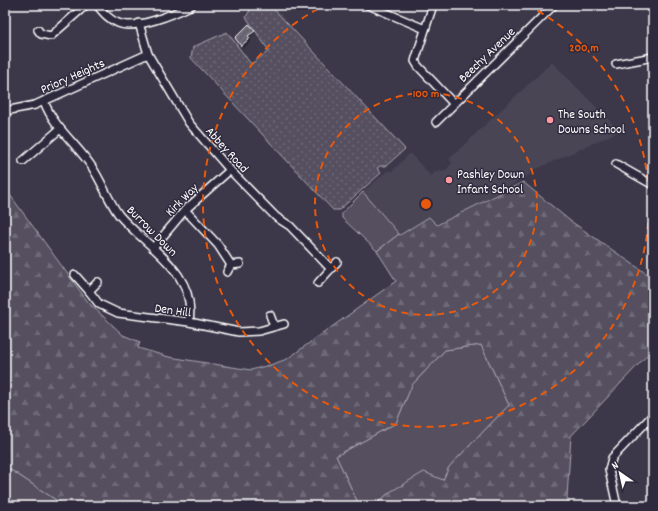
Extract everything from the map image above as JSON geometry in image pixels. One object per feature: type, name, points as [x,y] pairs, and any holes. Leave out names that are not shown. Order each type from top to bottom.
[{"type":"street","points":[[38,30],[41,34],[51,36],[86,5]]},
{"type":"street","points":[[97,5],[108,18],[119,24],[139,23],[172,15],[192,5]]},
{"type":"street","points":[[368,5],[425,29]]},
{"type":"street","points":[[433,5],[415,61],[453,103]]},
{"type":"street","name":"Beechy Avenue","points":[[436,122],[453,103],[552,6]]},
{"type":"street","name":"Abbey Road","points":[[139,23],[148,54],[189,123],[230,170],[276,217],[290,226],[331,269]]},
{"type":"street","name":"Priory Heights","points":[[5,111],[25,108],[44,101],[148,54]]},
{"type":"street","points":[[616,64],[653,57]]},
{"type":"street","name":"Burrow Down","points":[[44,101],[49,114],[92,167],[119,214],[182,279],[190,303],[189,322]]},
{"type":"street","points":[[24,161],[60,129]]},
{"type":"street","points":[[616,164],[653,185]]},
{"type":"street","name":"Kirk Way","points":[[153,248],[185,210],[230,170]]},
{"type":"street","points":[[185,210],[218,245],[232,265]]},
{"type":"street","points":[[318,282],[337,262]]},
{"type":"street","points":[[227,272],[232,265],[240,264]]},
{"type":"street","name":"Den Hill","points":[[75,275],[89,290],[99,304],[118,313],[189,322],[239,332],[259,331],[284,324]]},
{"type":"street","points":[[89,290],[98,282]]},
{"type":"street","points":[[270,315],[274,326]]},
{"type":"street","points":[[617,506],[609,470],[612,458],[653,415]]},
{"type":"shaded area","points":[[552,62],[620,131],[530,172],[531,174],[484,201],[436,225],[429,217],[400,236],[363,192],[387,171],[392,171],[410,153],[431,176],[435,172],[446,170],[452,163],[449,159]]},
{"type":"green space","points":[[253,5],[270,5],[405,149],[386,166],[380,166],[377,168],[381,173],[339,210],[333,210],[191,58],[193,47],[227,32],[251,64],[269,51],[246,17]]},
{"type":"green space","points":[[523,182],[569,220],[653,278],[653,349],[571,436],[567,497],[569,506],[374,506],[390,492],[424,472],[443,480],[449,467],[509,405],[481,345],[445,350],[412,385],[396,423],[336,456],[358,503],[355,506],[65,506],[5,466],[5,188],[88,302],[123,335],[140,342],[138,348],[169,357],[251,370],[287,359],[396,281],[377,251],[399,234],[400,235],[429,217],[437,225]]},
{"type":"green space","points":[[363,192],[399,234],[377,251],[342,218],[342,213]]},
{"type":"green space","points":[[481,345],[509,405],[449,467],[443,480],[390,492],[374,506],[355,506],[358,503],[336,456],[396,423],[412,385],[445,350]]},
{"type":"green space","points":[[5,466],[65,506],[5,506]]},
{"type":"building","points":[[249,24],[255,31],[248,36],[250,38],[241,46],[235,38]]},
{"type":"place","name":"The South Downs School","points":[[550,120]]},
{"type":"place","name":"Pashley Down Infant School","points":[[449,180]]}]
